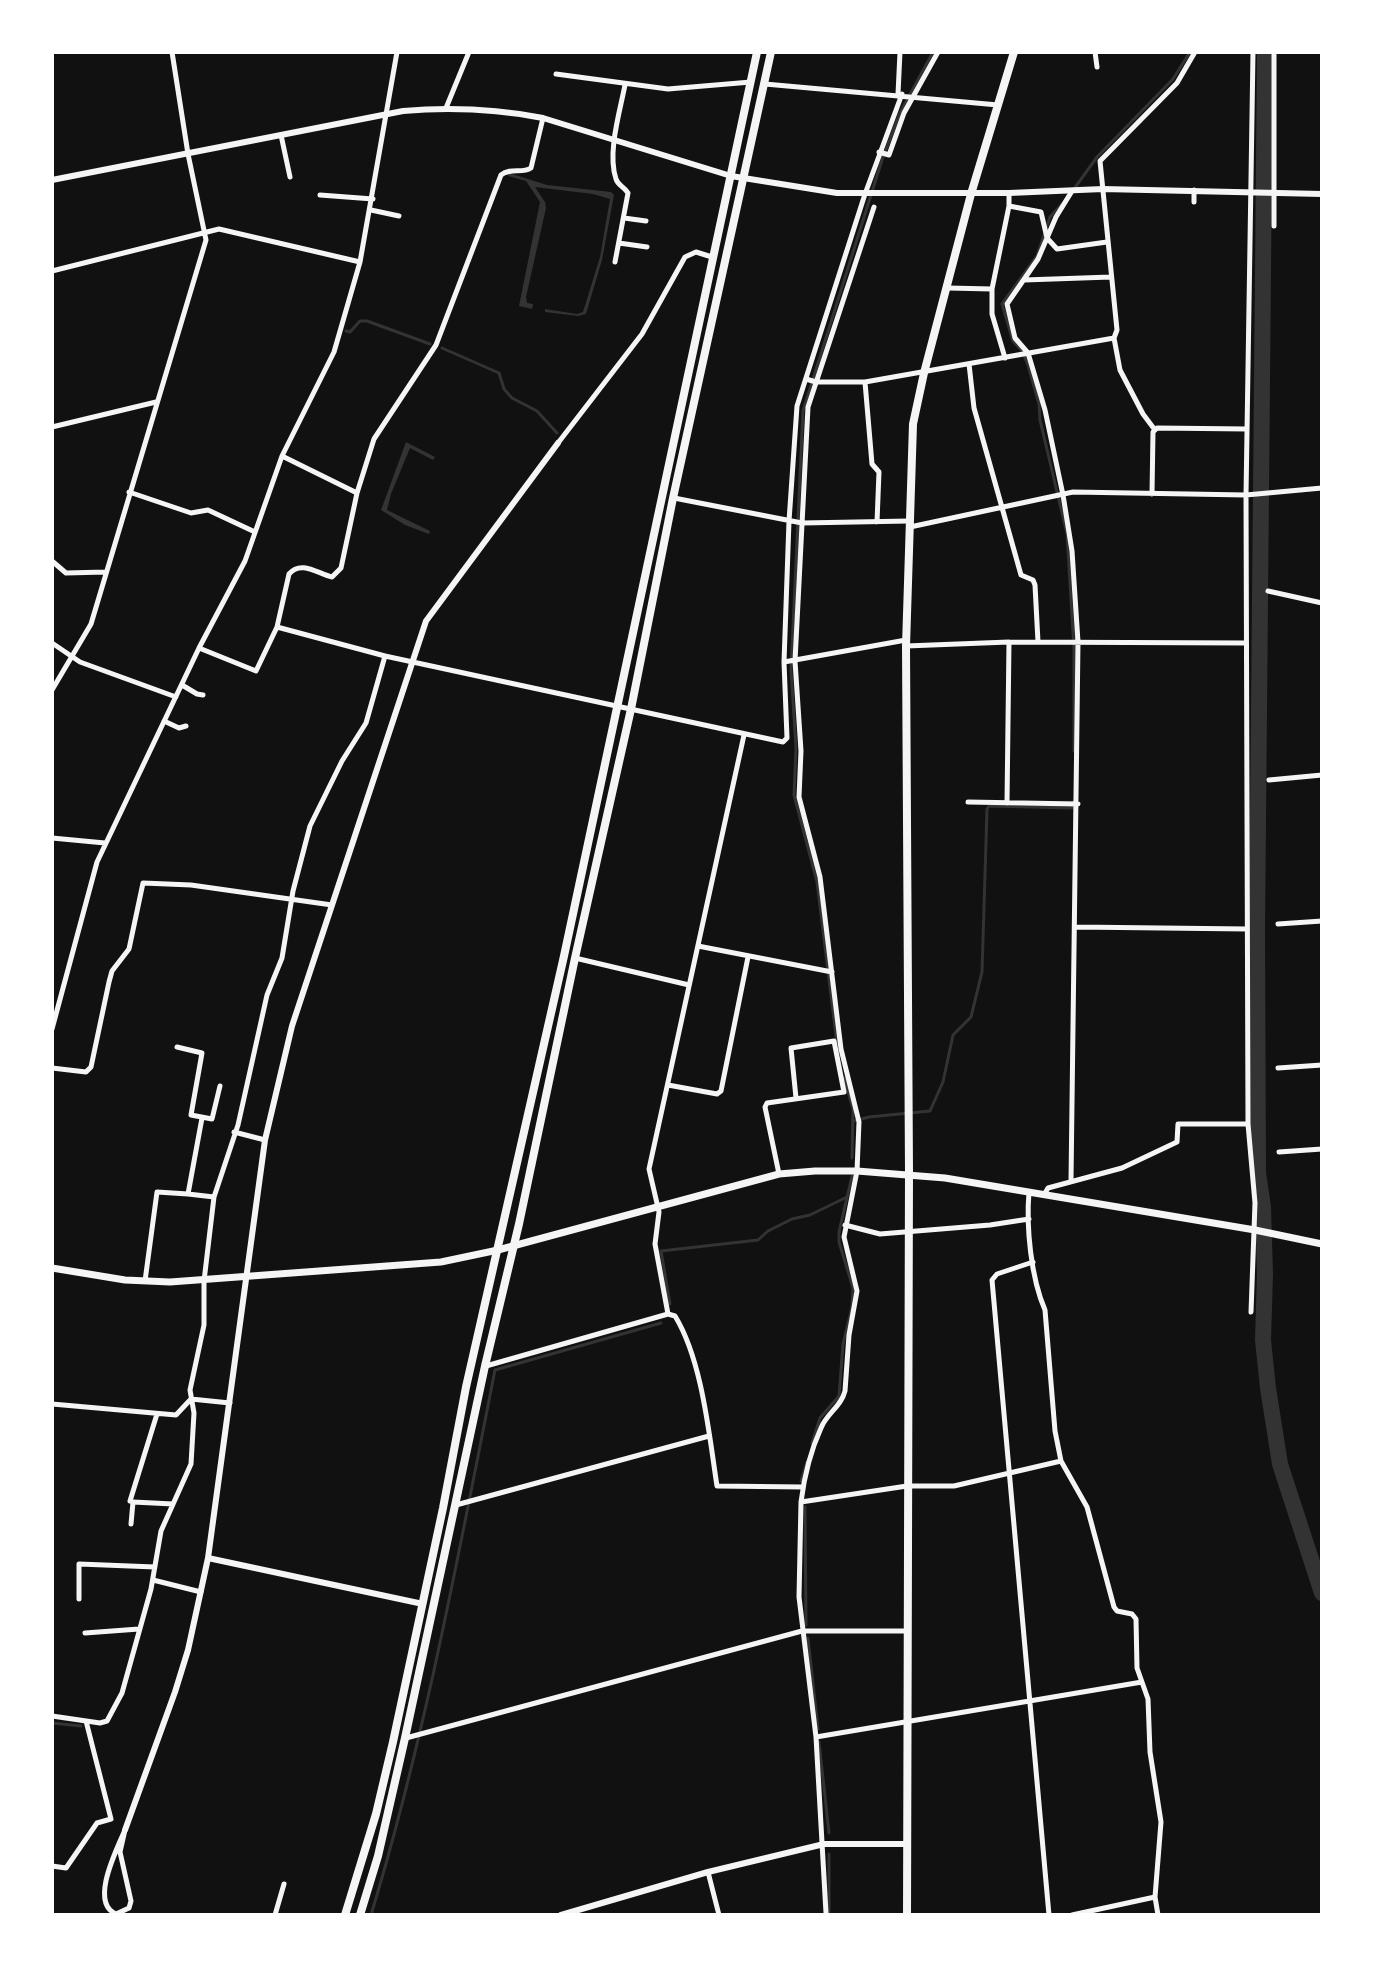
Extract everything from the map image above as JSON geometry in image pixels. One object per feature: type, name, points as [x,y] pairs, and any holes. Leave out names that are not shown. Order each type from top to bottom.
[{"type":"main road","points":[[345,1915],[376,1814],[423,1604],[466,1387],[618,706],[757,52]]},
{"type":"main road","points":[[360,1915],[378,1856],[514,1246],[771,52]]},
{"type":"main road","points":[[907,1915],[909,1173],[906,643],[913,424],[971,194],[1014,52]]},
{"type":"main road","points":[[52,1268],[145,1282],[204,1281],[441,1262],[514,1246],[779,1174],[815,1171],[909,1173],[1273,1233],[1322,1244]]},
{"type":"street","points":[[52,690],[91,624],[206,240],[188,154],[172,52]]},
{"type":"street","points":[[52,1026],[92,876],[105,843],[199,648],[245,561],[282,456],[334,352],[360,262],[371,210],[397,52]]},
{"type":"street","points":[[446,108],[469,52]]},
{"type":"street","points":[[277,627],[385,656],[783,742],[787,738],[784,662],[796,415],[865,194],[900,94],[900,52]]},
{"type":"street","points":[[879,152],[889,155],[904,113],[938,52]]},
{"type":"street","points":[[1095,52],[1097,67]]},
{"type":"street","points":[[1152,494],[1155,430],[1120,370],[1114,338],[1117,330],[1100,161],[1177,83],[1195,52]]},
{"type":"street","points":[[1251,1312],[1255,1203],[1248,1124],[1245,643],[1253,52]]},
{"type":"street","points":[[1274,52],[1274,226]]},
{"type":"street","points":[[556,74],[668,89],[751,82]]},
{"type":"street","points":[[765,84],[999,105]]},
{"type":"street","points":[[615,262],[628,193],[616,178],[614,140],[625,85]]},
{"type":"street","points":[[52,180],[385,115],[446,108],[483,109],[543,118],[731,176],[804,190],[865,194],[1103,189],[1322,194]]},
{"type":"street","points":[[199,648],[256,671],[277,627],[289,574],[304,567],[332,577],[339,572],[357,493],[374,439],[441,334],[501,175],[509,169],[528,171],[531,168],[543,118]]},
{"type":"street","points":[[281,135],[290,177]]},
{"type":"street","points":[[1194,190],[1194,202]]},
{"type":"street","points":[[1071,1180],[1078,804],[1078,642],[1072,551],[1045,410],[1029,355],[1015,338],[1007,312],[1010,297],[1038,259],[1056,217],[1072,191]]},
{"type":"street","points":[[1005,358],[992,314],[992,289],[1009,193]]},
{"type":"street","points":[[320,195],[373,199]]},
{"type":"street","points":[[1009,206],[1041,212],[1047,238],[1057,249],[1107,242]]},
{"type":"street","points":[[826,1913],[816,1737],[799,1597],[801,1502],[821,1428],[827,1416],[843,1400],[845,1391],[849,1335],[857,1291],[844,1237],[857,1171],[859,1122],[841,1049],[820,877],[799,797],[801,751],[795,661],[807,416],[874,207]]},
{"type":"street","points":[[371,210],[399,216]]},
{"type":"street","points":[[624,218],[646,221]]},
{"type":"street","points":[[52,263],[53,271],[219,229],[360,262]]},
{"type":"street","points":[[619,243],[647,247]]},
{"type":"street","points":[[125,1830],[120,1852],[131,1901],[129,1908],[116,1914],[108,1911],[103,1903],[103,1894],[114,1855],[175,1692],[208,1558],[265,1140],[292,1026],[426,621],[642,334],[685,257],[696,252],[713,257]]},
{"type":"street","points":[[1023,280],[1111,277]]},
{"type":"street","points":[[948,288],[992,289]]},
{"type":"street","points":[[806,379],[816,382],[865,382],[1114,338]]},
{"type":"street","points":[[969,364],[974,408],[1021,575],[1033,580],[1035,585],[1038,642]]},
{"type":"street","points":[[865,382],[872,464],[879,472],[877,522]]},
{"type":"street","points":[[52,427],[156,402]]},
{"type":"street","points":[[1155,430],[1247,429]]},
{"type":"street","points":[[282,456],[357,493]]},
{"type":"street","points":[[673,498],[802,523],[910,524],[1003,509],[1073,492],[1247,495],[1322,488]]},
{"type":"street","points":[[129,492],[191,513],[208,510],[255,532]]},
{"type":"street","points":[[52,561],[66,573],[106,572]]},
{"type":"street","points":[[1268,591],[1322,603]]},
{"type":"street","points":[[1007,803],[1009,642]]},
{"type":"street","points":[[52,643],[71,657],[176,697]]},
{"type":"street","points":[[784,662],[906,643],[1245,643]]},
{"type":"street","points":[[52,1716],[107,1721],[116,1708],[153,1580],[161,1531],[191,1464],[194,1413],[191,1383],[204,1325],[204,1281],[214,1197],[234,1132],[267,995],[282,958],[293,891],[310,826],[342,761],[366,723],[385,656]]},
{"type":"street","points":[[182,685],[203,695]]},
{"type":"street","points":[[164,721],[179,728],[186,726]]},
{"type":"street","points":[[668,1314],[655,1244],[658,1206],[649,1161],[744,735]]},
{"type":"street","points":[[1269,780],[1322,775]]},
{"type":"street","points":[[968,802],[1078,804]]},
{"type":"street","points":[[52,838],[105,843]]},
{"type":"street","points":[[52,1068],[77,1073],[86,1072],[91,1067],[112,971],[129,949],[143,883],[191,885],[332,905]]},
{"type":"street","points":[[1278,924],[1322,921]]},
{"type":"street","points":[[1076,927],[1248,929]]},
{"type":"street","points":[[698,946],[832,972]]},
{"type":"street","points":[[668,1085],[717,1094],[721,1091],[748,957]]},
{"type":"street","points":[[575,958],[689,985]]},
{"type":"street","points":[[779,1174],[765,1107],[767,1103],[844,1092],[834,1041],[789,1050],[796,1098]]},
{"type":"street","points":[[177,1047],[202,1053],[191,1115],[212,1119],[220,1086]]},
{"type":"street","points":[[1278,1068],[1322,1065]]},
{"type":"street","points":[[841,1081],[849,1079]]},
{"type":"street","points":[[188,1194],[202,1118]]},
{"type":"street","points":[[1044,1195],[1048,1188],[1122,1168],[1177,1142],[1178,1124],[1248,1124]]},
{"type":"street","points":[[234,1132],[265,1140]]},
{"type":"street","points":[[1279,1152],[1322,1149]]},
{"type":"street","points":[[145,1282],[157,1192],[214,1197]]},
{"type":"street","points":[[1029,1192],[1033,1262],[1037,1293],[1045,1310],[1055,1431],[1061,1461],[1087,1507],[1114,1607],[1117,1611],[1132,1614],[1136,1619],[1137,1668],[1148,1699],[1150,1752],[1161,1822],[1155,1897],[1158,1915]]},
{"type":"street","points":[[845,1225],[872,1234],[1029,1219]]},
{"type":"street","points":[[1033,1262],[997,1274],[992,1280],[1049,1915]]},
{"type":"street","points":[[485,1366],[668,1314],[675,1316],[688,1343],[717,1486],[803,1487]]},
{"type":"street","points":[[191,1399],[230,1403]]},
{"type":"street","points":[[52,1404],[176,1415],[191,1399]]},
{"type":"street","points":[[130,1501],[157,1414]]},
{"type":"street","points":[[456,1505],[709,1436]]},
{"type":"street","points":[[801,1502],[907,1486],[954,1486],[1061,1461]]},
{"type":"street","points":[[131,1524],[133,1502],[174,1504]]},
{"type":"street","points":[[208,1558],[423,1604]]},
{"type":"street","points":[[79,1599],[79,1564],[155,1567]]},
{"type":"street","points":[[153,1580],[201,1592]]},
{"type":"street","points":[[85,1633],[139,1629]]},
{"type":"street","points":[[405,1738],[802,1631],[907,1631]]},
{"type":"street","points":[[816,1737],[1142,1682]]},
{"type":"street","points":[[52,1866],[66,1868],[97,1823],[111,1819],[86,1721]]},
{"type":"street","points":[[561,1915],[708,1872],[824,1844],[908,1844]]},
{"type":"street","points":[[708,1872],[719,1915]]},
{"type":"street","points":[[275,1915],[284,1884]]},
{"type":"street","points":[[1072,1915],[1155,1897]]},
{"type":"shaded area","points":[[509,173],[547,185],[611,192],[614,195],[602,260],[586,314],[578,316],[545,312],[545,309],[577,314],[583,312],[600,257],[610,199],[535,187],[546,208],[526,297],[527,303],[533,304],[532,309],[519,306],[540,202],[526,181],[508,176]]},
{"type":"shaded area","points":[[406,442],[435,457],[433,460],[410,448],[387,510],[430,531],[429,534],[405,525],[381,510]]},
{"type":"waterway","points":[[837,1044],[817,882],[794,795],[796,748],[791,670],[803,411],[882,160],[900,113],[933,52]]},
{"type":"waterway","points":[[1074,189],[1097,157],[1173,79],[1190,52]]},
{"type":"waterway","points":[[1265,52],[1257,930],[1258,1173],[1263,1207],[1265,1274],[1263,1340],[1280,1464],[1322,1593]]},
{"type":"waterway","points":[[1062,204],[1050,217],[1037,256],[1002,304],[1013,341],[1028,365],[1067,534],[1074,649],[1074,751]]},
{"type":"waterway","points":[[346,331],[350,332],[360,321],[367,321],[430,344]]},
{"type":"waterway","points":[[442,348],[499,373],[504,389],[512,398],[537,411],[557,433]]},
{"type":"waterway","points":[[854,1121],[930,1111],[943,1082],[953,1035],[971,1017],[982,972],[989,806],[1072,808],[1073,802]]},
{"type":"waterway","points":[[844,1078],[853,1109],[852,1158]]},
{"type":"waterway","points":[[812,1443],[820,1418],[839,1396],[843,1344],[853,1288],[839,1242],[839,1232],[852,1176]]},
{"type":"waterway","points":[[670,1304],[661,1251],[758,1240],[768,1231],[792,1219],[810,1215],[847,1197]]},
{"type":"waterway","points":[[371,1915],[424,1712],[495,1370],[661,1323]]},
{"type":"waterway","points":[[801,1481],[807,1462]]},
{"type":"waterway","points":[[805,1507],[806,1625]]},
{"type":"waterway","points":[[808,1638],[818,1729]]},
{"type":"waterway","points":[[52,1723],[81,1726]]},
{"type":"waterway","points":[[819,1742],[829,1833]]},
{"type":"waterway","points":[[829,1854],[829,1915]]}]
